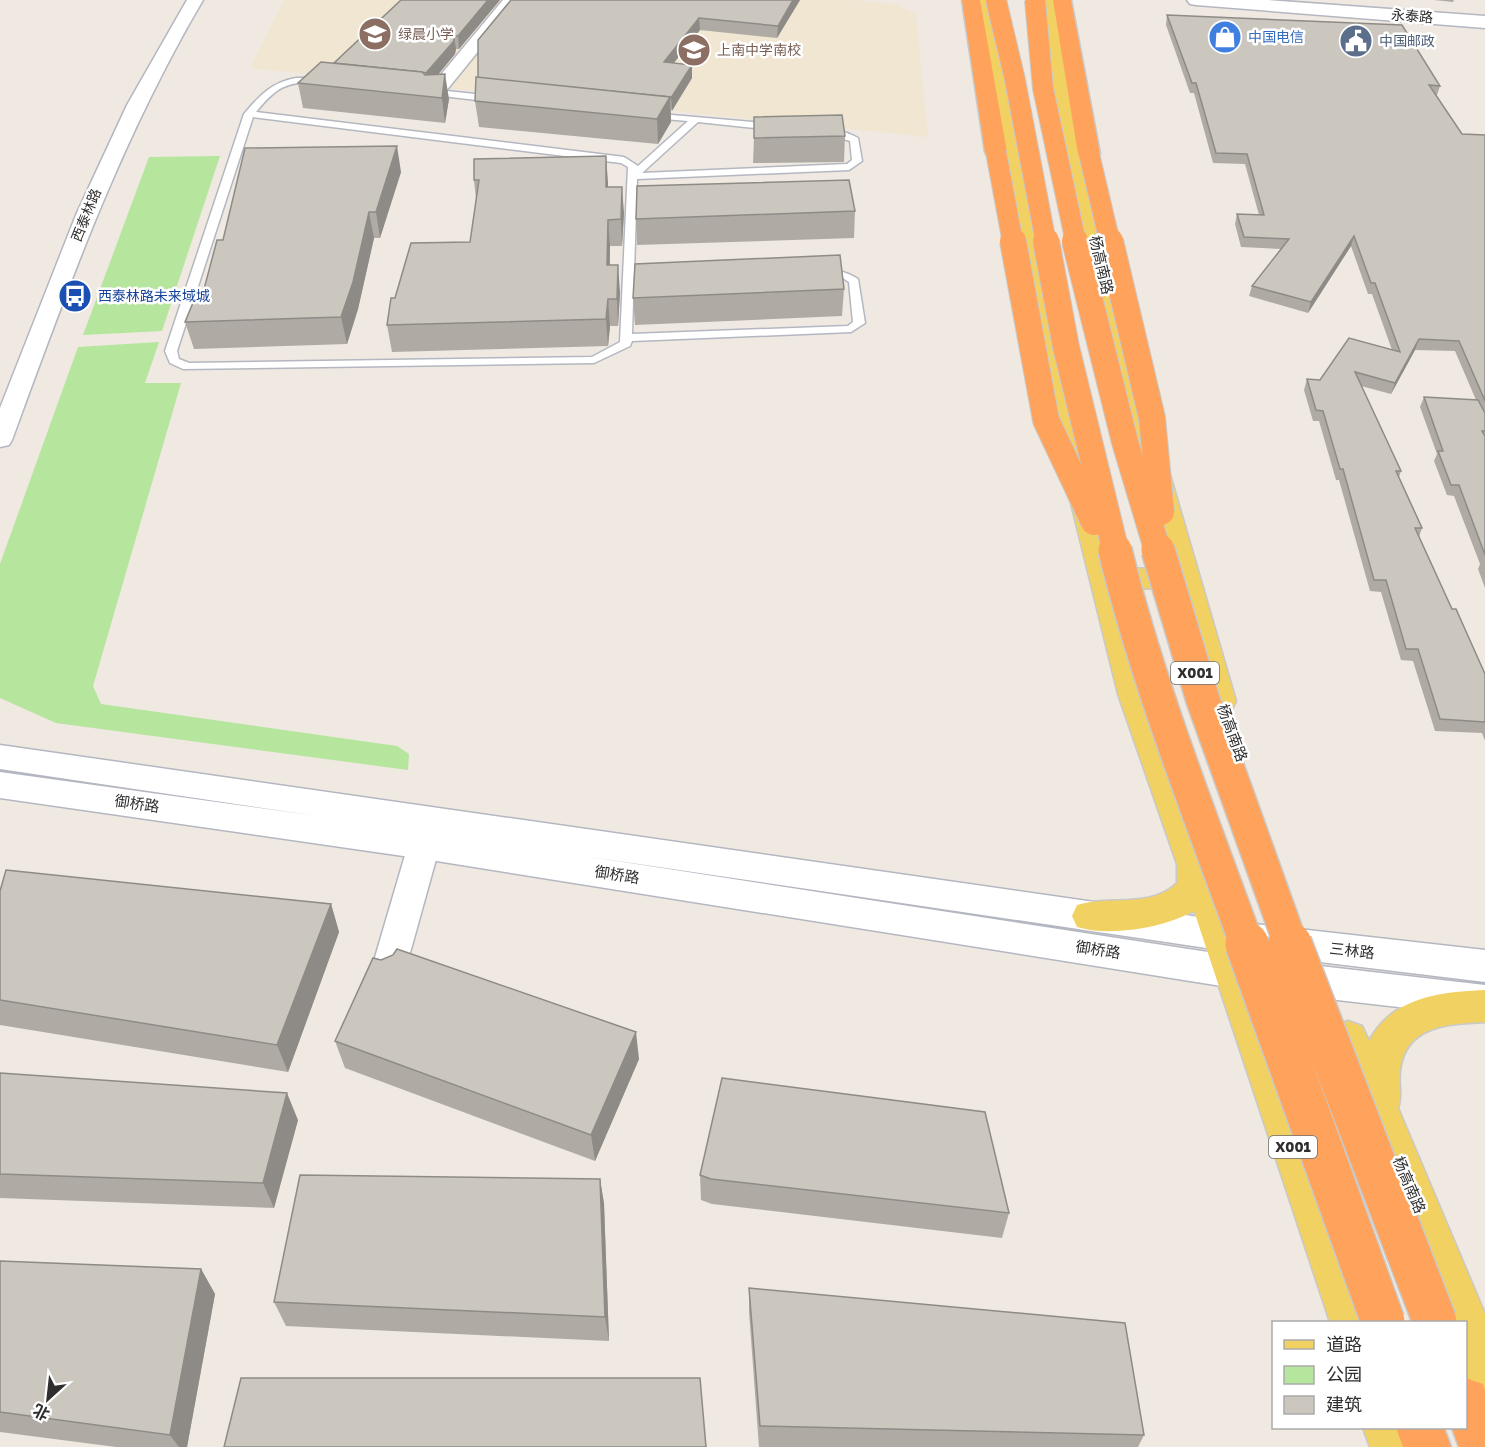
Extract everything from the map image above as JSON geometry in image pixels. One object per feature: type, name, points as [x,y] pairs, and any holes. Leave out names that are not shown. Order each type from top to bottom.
[{"type":"highway","points":[[971,0],[1046,420],[1114,583]]},
{"type":"highway","name":"X001","points":[[996,0],[1015,80],[1114,583],[1164,714],[1382,1321]]},
{"type":"highway","name":"杨高南路","points":[[1035,0],[1043,88],[1086,291],[1125,442],[1177,582],[1203,700],[1308,994],[1434,1321]]},
{"type":"highway","points":[[1062,0],[1071,84]]},
{"type":"highway","points":[[1467,1394],[1485,1425]]},
{"type":"highway","points":[[1467,1404],[1483,1447]]},
{"type":"highway","points":[[1410,1429],[1412,1447]]},
{"type":"highway","points":[[1420,1429],[1427,1447]]},
{"type":"main road","name":"X001","points":[[982,0],[1054,381],[1114,583],[1134,694],[1195,864]]},
{"type":"main road","name":"杨高南路","points":[[1046,0],[1071,84],[1118,341],[1177,582],[1308,946],[1465,1321]]},
{"type":"main road","name":"永泰路","points":[[1196,0],[1485,21]]},
{"type":"main road","points":[[1114,583],[1177,582]]},
{"type":"main road","name":"御桥路","points":[[0,757],[1090,916],[1227,953]]},
{"type":"main road","name":"御桥路","points":[[0,785],[424,845],[1227,953]]},
{"type":"main road","points":[[1090,916],[1167,908],[1181,901],[1192,891],[1196,880],[1195,864]]},
{"type":"main road","points":[[1195,864],[1227,953],[1324,982],[1485,1001]]},
{"type":"main road","name":"三林路","points":[[1227,953],[1308,946],[1485,966]]},
{"type":"main road","name":"X001","points":[[1227,953],[1351,1321]]},
{"type":"main road","points":[[1386,1131],[1377,1080],[1381,1054],[1394,1031],[1414,1017],[1443,1010],[1485,1006]]},
{"type":"main road","name":"杨高南路","points":[[1467,1326],[1485,1369]]},
{"type":"main road","points":[[1387,1429],[1394,1447]]},
{"type":"street","name":"西泰林路","points":[[0,440],[113,150],[135,104],[195,0]]},
{"type":"street","points":[[435,93],[512,0]]},
{"type":"street","points":[[388,971],[424,845]]},
{"type":"lane","points":[[249,114],[624,160],[633,166],[635,283],[626,344],[594,360],[187,367],[174,361],[171,351],[249,114],[273,86],[303,80],[336,83]]},
{"type":"lane","points":[[413,90],[506,100]]},
{"type":"lane","points":[[637,113],[786,128]]},
{"type":"lane","points":[[633,176],[696,119]]},
{"type":"lane","points":[[633,176],[849,167],[857,161],[855,140],[841,134],[819,132]]},
{"type":"lane","points":[[627,338],[851,329],[859,323],[854,280],[843,274],[808,275]]},
{"type":"shaded area","name":"上南中学南校","points":[[284,0],[855,0],[896,5],[916,14],[928,137],[250,68]]},
{"type":"green space","points":[[220,156],[162,331],[83,335],[149,157]]},
{"type":"green space","points":[[159,342],[145,383],[181,383],[93,686],[101,704],[397,746],[409,754],[408,770],[56,723],[0,698],[0,564],[78,347]]},
{"type":"building","points":[[401,0],[488,0],[458,36],[454,36],[454,41],[426,73],[334,63]]},
{"type":"building","points":[[511,0],[793,0],[778,26],[699,18],[664,62],[692,65],[670,98],[478,78],[478,40]]},
{"type":"building","points":[[1167,15],[1402,25],[1440,86],[1429,85],[1462,134],[1485,135],[1485,401],[1459,341],[1419,339],[1395,383],[1355,372],[1401,471],[1396,471],[1422,528],[1415,528],[1452,609],[1456,609],[1485,674],[1485,722],[1440,719],[1418,649],[1406,649],[1386,580],[1374,580],[1343,469],[1340,469],[1323,411],[1316,410],[1307,379],[1320,380],[1349,338],[1400,352],[1375,283],[1371,283],[1354,236],[1311,302],[1252,286],[1289,239],[1244,237],[1237,214],[1264,215],[1247,154],[1216,153],[1196,83],[1192,83]]},
{"type":"building","points":[[321,62],[422,72],[425,75],[445,74],[442,98],[298,83]]},
{"type":"building","points":[[476,77],[670,97],[657,119],[475,101]]},
{"type":"building","points":[[842,115],[845,136],[754,138],[754,117]]},
{"type":"building","points":[[397,146],[376,212],[369,212],[353,282],[341,317],[185,322],[197,293],[203,293],[217,240],[223,240],[245,148]]},
{"type":"building","points":[[606,156],[606,187],[622,187],[621,219],[608,220],[607,265],[618,265],[617,299],[608,299],[606,319],[387,325],[391,298],[395,298],[411,243],[470,242],[479,180],[474,180],[474,159]]},
{"type":"building","points":[[849,180],[855,211],[636,219],[637,186]]},
{"type":"building","points":[[840,255],[844,289],[633,298],[635,264]]},
{"type":"building","points":[[1424,397],[1478,400],[1485,413],[1485,431],[1482,431],[1485,436],[1485,555],[1459,485],[1451,485],[1438,451],[1443,451]]},
{"type":"building","points":[[6,870],[331,904],[277,1045],[0,1000],[0,891]]},
{"type":"building","points":[[397,949],[636,1032],[591,1135],[335,1041],[373,958],[381,960],[393,955]]},
{"type":"building","points":[[0,1073],[287,1093],[263,1183],[0,1174]]},
{"type":"building","points":[[722,1078],[985,1112],[1009,1213],[711,1179],[700,1175]]},
{"type":"building","points":[[300,1175],[600,1179],[605,1317],[274,1302]]},
{"type":"building","points":[[0,1261],[201,1269],[170,1435],[0,1412]]},
{"type":"building","points":[[749,1288],[1125,1323],[1144,1435],[760,1426]]},
{"type":"building","points":[[241,1378],[700,1378],[706,1447],[224,1447]]},
{"type":"place","name":"绿晨小学","points":[[375,34]]},
{"type":"place","name":"中国电信","points":[[1225,37]]},
{"type":"place","name":"中国邮政","points":[[1356,41]]},
{"type":"place","name":"上南中学南校","points":[[694,50]]},
{"type":"place","name":"西泰林路未来域城","points":[[75,296]]}]
